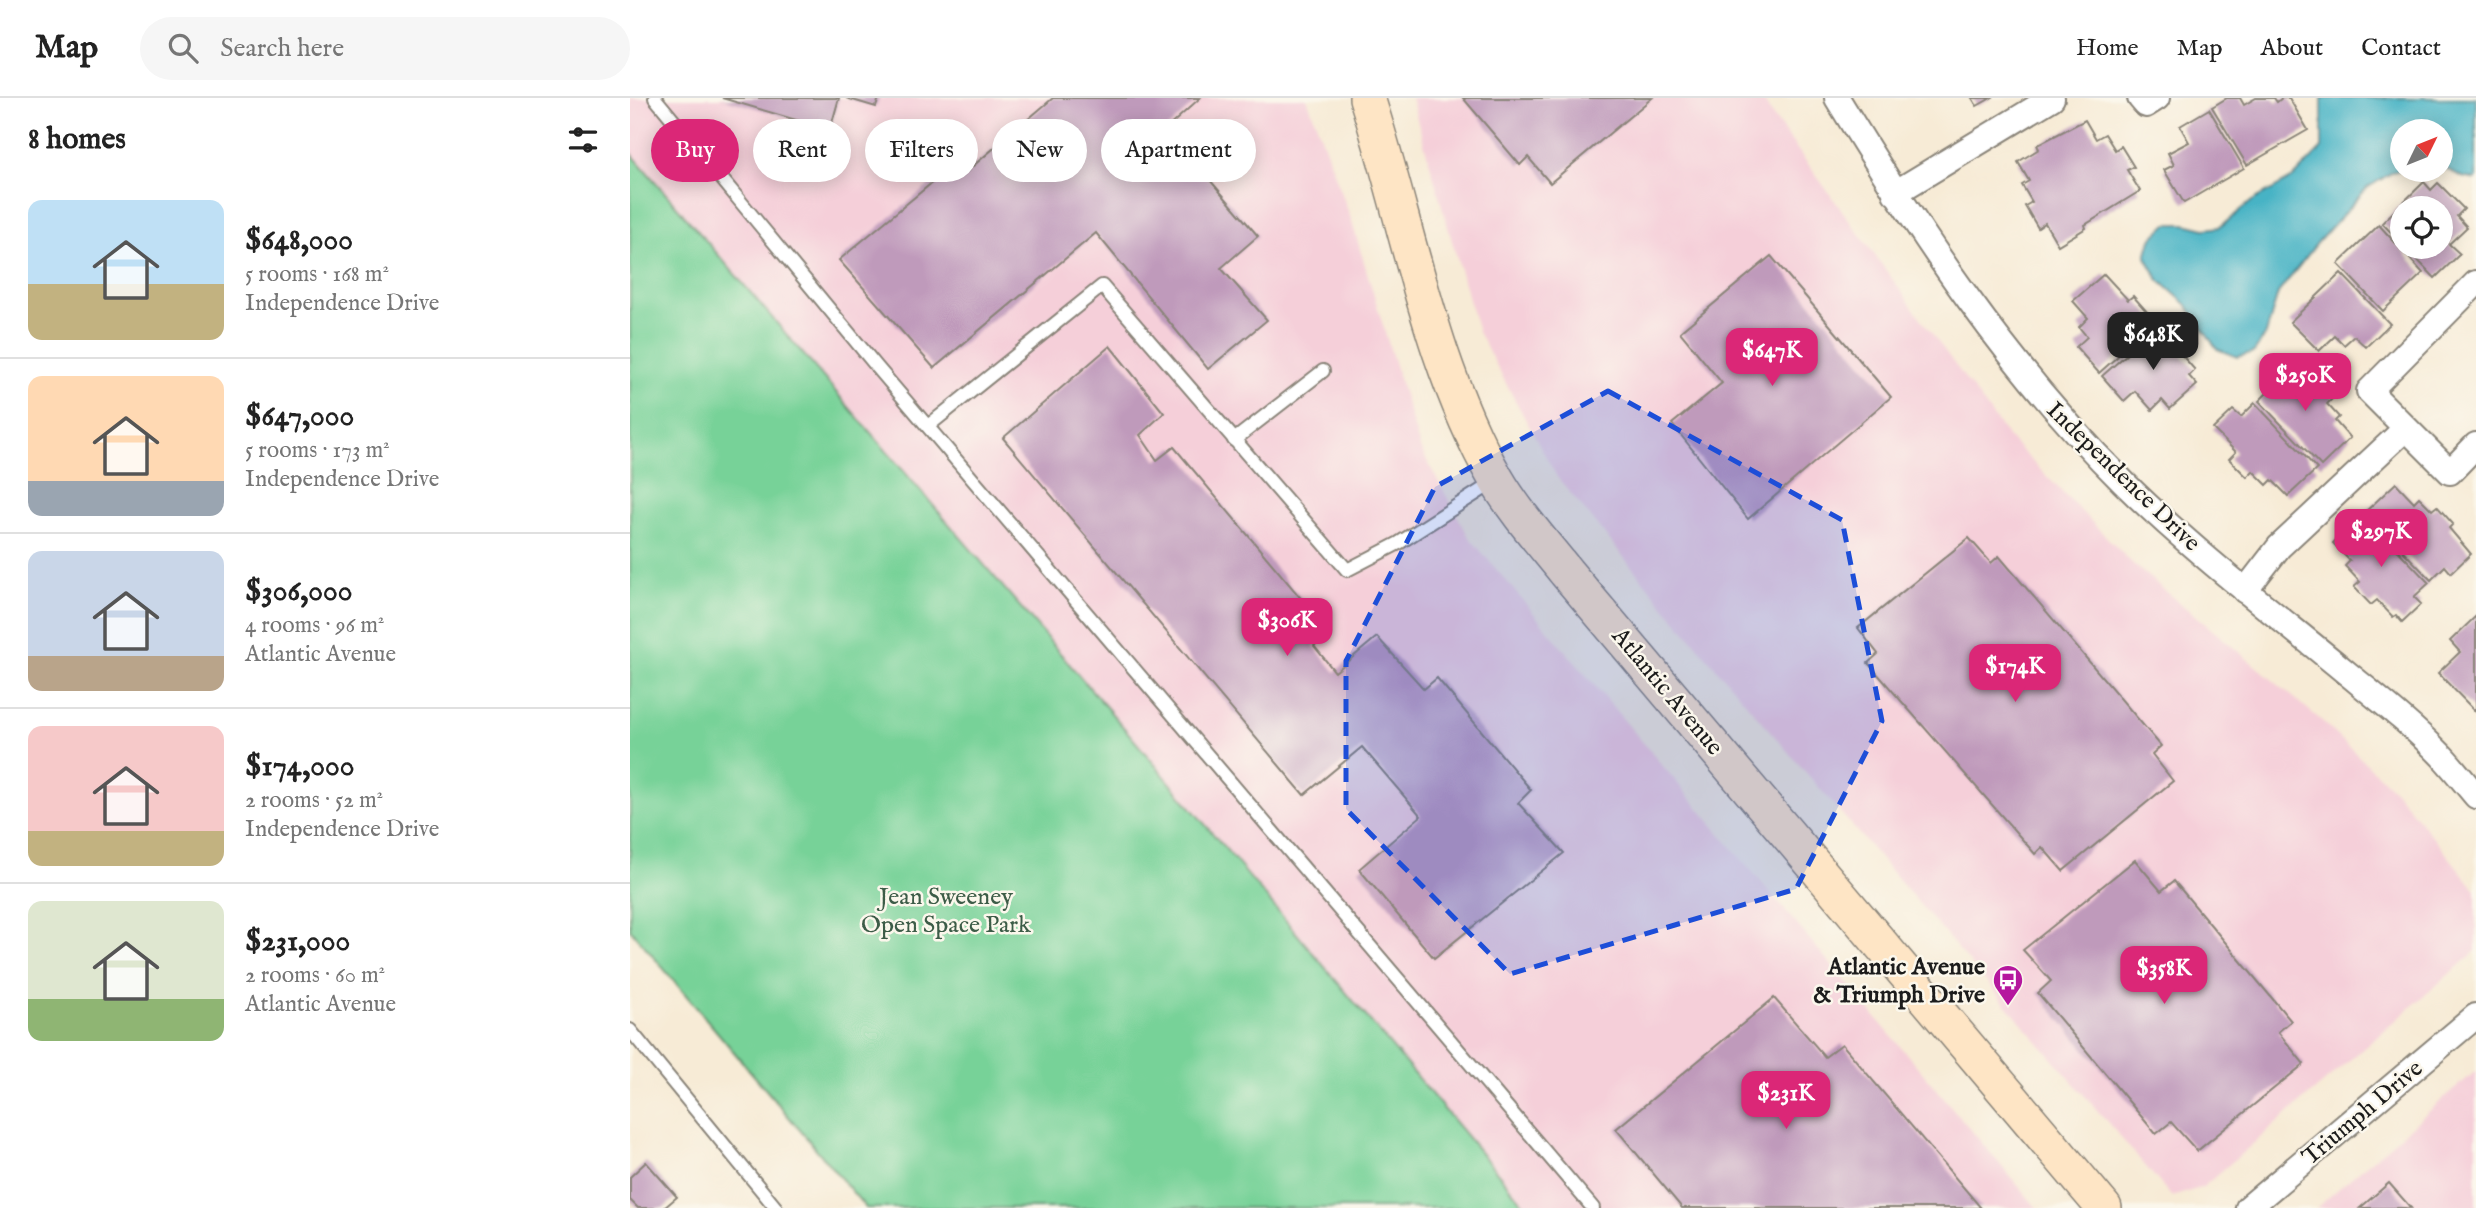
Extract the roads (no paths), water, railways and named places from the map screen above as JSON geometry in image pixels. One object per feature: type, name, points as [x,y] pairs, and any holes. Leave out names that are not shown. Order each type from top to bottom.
[{"type":"street","name":"Atlantic Avenue","points":[[1367,98],[1447,372],[1471,429],[1497,480],[1566,572],[2104,1208]]},
{"type":"street","name":"Independence Drive","points":[[1837,98],[1895,193],[1971,305],[2042,396],[2125,484],[2245,591],[2387,706],[2442,756],[2476,796]]},
{"type":"street","points":[[1895,193],[2052,98]]},
{"type":"street","points":[[2140,98],[2146,105],[2157,98]]},
{"type":"street","points":[[2476,283],[2368,391],[2450,472],[2476,445]]},
{"type":"street","points":[[2245,591],[2279,547],[2405,429]]},
{"type":"street","name":"Triumph Drive","points":[[2248,1208],[2476,1016]]},
{"type":"lane","points":[[655,98],[928,426],[1592,1208]]},
{"type":"lane","points":[[928,426],[1102,286],[1347,570],[1399,543],[1497,480]]},
{"type":"lane","points":[[1234,440],[1323,371]]},
{"type":"lane","points":[[630,1030],[773,1207]]},
{"type":"water","points":[[2322,98],[2476,98],[2476,180],[2454,173],[2454,119],[2390,119],[2390,174],[2367,188],[2318,242],[2278,293],[2266,334],[2254,352],[2237,357],[2217,349],[2186,304],[2159,280],[2146,257],[2151,239],[2167,224],[2185,224],[2205,229],[2220,227],[2252,201],[2293,178],[2322,148]]},
{"type":"place","name":"Atlantic Avenue & Triumph Drive","points":[[2008,1007]]},
{"type":"park label","name":"Jean Sweeney Open Space Park","points":[[946,910]]}]
